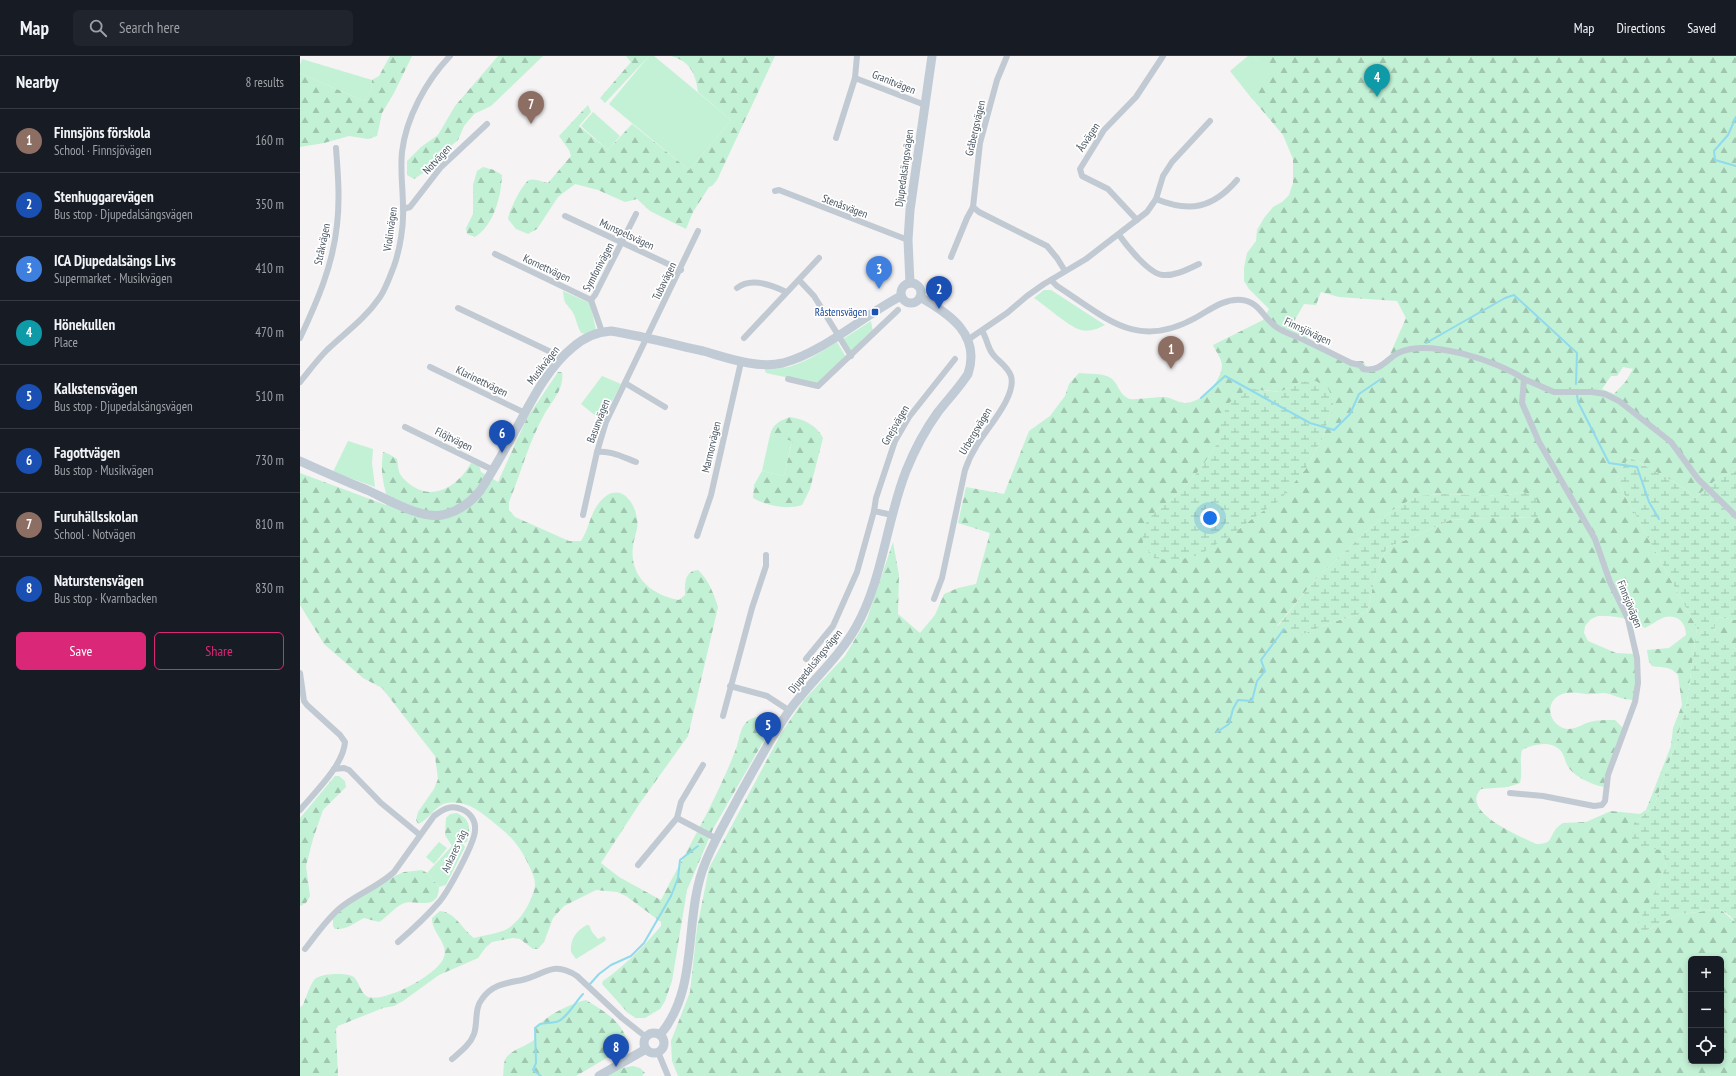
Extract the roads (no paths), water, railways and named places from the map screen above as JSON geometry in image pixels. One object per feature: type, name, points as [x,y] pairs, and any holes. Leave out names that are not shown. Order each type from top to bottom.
[{"type":"street","name":"Violinvägen","points":[[300,382],[302,374],[328,349],[359,323],[381,295],[394,264],[401,236],[403,209],[402,153],[405,134],[430,81],[450,56]]},
{"type":"street","name":"Granitvägen","points":[[836,138],[855,78],[857,56]]},
{"type":"street","name":"Djupedalsängsvägen","points":[[910,283],[908,240],[910,210],[932,56]]},
{"type":"street","name":"Gråbergsvägen","points":[[951,257],[966,218],[973,207],[977,165],[982,135],[997,80],[1007,56]]},
{"type":"street","name":"Åsvägen","points":[[1137,220],[1111,191],[1082,176],[1080,169],[1104,130],[1136,97],[1163,56]]},
{"type":"street","name":"Granitvägen","points":[[855,78],[925,105]]},
{"type":"street","points":[[910,283],[915,284],[919,288],[920,297],[948,316],[964,331],[969,339],[1007,313],[1027,296],[1086,259],[1147,212],[1156,199],[1163,176],[1172,162],[1210,121]]},
{"type":"street","name":"Notvägen","points":[[403,209],[410,207],[442,167],[487,124]]},
{"type":"street","name":"Stråkvägen","points":[[300,338],[318,298],[332,254],[337,225],[338,194],[336,148]]},
{"type":"street","points":[[1156,199],[1180,207],[1199,206],[1217,199],[1237,180]]},
{"type":"street","name":"Stenåsvägen","points":[[775,191],[779,190],[908,240]]},
{"type":"street","points":[[973,207],[979,212],[1047,246],[1057,258],[1065,272]]},
{"type":"street","name":"Symfonivägen","points":[[602,332],[591,300],[595,295],[636,214]]},
{"type":"street","name":"Munspelsvägen","points":[[564,216],[681,270]]},
{"type":"street","name":"Tubavägen","points":[[647,338],[681,270],[698,231]]},
{"type":"street","points":[[1119,235],[1147,266],[1162,275],[1180,272],[1199,264]]},
{"type":"street","name":"Kornettvägen","points":[[495,254],[591,300]]},
{"type":"street","points":[[744,338],[819,258]]},
{"type":"street","points":[[799,280],[814,296],[850,356]]},
{"type":"street","name":"Finnsjövägen","points":[[1051,280],[1057,286],[1115,323],[1134,330],[1156,332],[1171,330],[1222,304],[1240,300],[1254,304],[1275,327],[1351,363],[1360,365],[1363,369],[1375,369],[1398,354],[1423,348],[1469,355],[1503,368],[1554,392],[1592,392],[1605,394],[1619,401],[1671,442],[1698,479],[1736,516]]},
{"type":"street","points":[[737,288],[743,284],[755,283],[763,284],[786,292]]},
{"type":"street","name":"Musikvägen","points":[[300,461],[411,510],[441,515],[462,508],[472,501],[493,470],[537,391],[561,360],[578,343],[591,336],[602,332],[611,331],[647,338],[741,362],[768,364],[782,363],[808,353],[902,296],[902,288],[910,283]]},
{"type":"street","points":[[902,296],[905,300],[910,302],[916,301],[920,297]]},
{"type":"street","points":[[458,308],[553,354],[561,360]]},
{"type":"street","points":[[788,380],[818,386],[898,310]]},
{"type":"street","name":"Urbergsvägen","points":[[934,599],[943,572],[965,470],[973,451],[1005,402],[1011,389],[1012,383],[1008,369],[993,354],[988,339],[982,330]]},
{"type":"street","name":"Basunvägen","points":[[583,515],[597,452],[606,422],[647,338]]},
{"type":"street","name":"Djupedalsängsvägen","points":[[660,1035],[670,1022],[684,988],[698,885],[705,862],[768,745],[790,711],[842,648],[865,611],[872,594],[892,515],[914,454],[937,413],[968,374],[972,358],[969,339]]},
{"type":"street","name":"Gnejsvägen","points":[[806,659],[833,626],[856,572],[874,511],[876,498],[895,441],[909,417],[955,359]]},
{"type":"street","name":"Marmorvägen","points":[[697,536],[711,495],[741,362]]},
{"type":"street","name":"Klarinettvägen","points":[[430,367],[525,413]]},
{"type":"street","name":"Finnsjövägen","points":[[1510,793],[1543,796],[1594,806],[1602,805],[1605,801],[1608,775],[1635,702],[1638,683],[1637,658],[1628,619],[1610,582],[1595,539],[1539,442],[1524,409],[1522,403],[1524,379]]},
{"type":"street","points":[[625,384],[665,407]]},
{"type":"street","name":"Flöjtvägen","points":[[405,427],[493,470]]},
{"type":"street","points":[[597,452],[610,452],[636,462]]},
{"type":"street","points":[[874,511],[892,515]]},
{"type":"street","points":[[723,716],[752,608],[766,566],[766,555]]},
{"type":"street","points":[[300,673],[304,701],[331,726],[345,742],[342,756],[334,769],[300,810]]},
{"type":"street","points":[[730,686],[767,696],[790,711]]},
{"type":"street","points":[[638,865],[677,818],[682,802],[703,766]]},
{"type":"street","points":[[334,769],[344,768],[349,770],[381,803],[420,835]]},
{"type":"street","name":"Ankares väg","points":[[305,949],[327,921],[340,908],[394,872],[434,816],[441,810],[449,807],[455,807],[466,812],[472,816],[475,825],[476,831],[472,843],[441,900],[419,924],[398,942]]},
{"type":"street","points":[[677,818],[717,839]]},
{"type":"street","points":[[452,1059],[467,1046],[473,1036],[479,1003],[487,993],[507,982],[524,980],[544,971],[552,970],[570,972],[577,976],[622,1018],[646,1037]]},
{"type":"street","points":[[653,1033],[660,1035],[664,1043],[658,1052],[652,1052],[646,1049],[644,1043],[646,1037],[653,1033]]},
{"type":"street","points":[[599,1076],[646,1049]]},
{"type":"street","points":[[658,1052],[668,1076]]},
{"type":"waterway","points":[[1736,117],[1728,135],[1714,151],[1715,160],[1736,166]]},
{"type":"waterway","points":[[1426,343],[1505,298],[1514,295],[1577,353],[1576,384]]},
{"type":"waterway","points":[[1201,398],[1225,376],[1310,423],[1334,430],[1350,414],[1359,394],[1381,379]]},
{"type":"waterway","points":[[1577,395],[1578,402],[1609,463],[1637,467],[1649,502],[1659,519]]},
{"type":"waterway","points":[[1217,732],[1229,724],[1233,709],[1238,700],[1252,701],[1257,681],[1265,671],[1261,660],[1284,629]]},
{"type":"waterway","points":[[590,984],[599,974],[611,965],[631,956],[644,943],[671,896],[678,878],[680,860],[698,846]]},
{"type":"waterway","points":[[541,1076],[533,1070],[536,1063],[535,1028],[540,1024],[559,1021],[567,1015],[583,994]]},
{"type":"place","name":"Hönekullen","points":[[1377,97]]},
{"type":"place","name":"Furuhällsskolan","points":[[531,124]]},
{"type":"place","name":"ICA Djupedalsängs Livs","points":[[879,289]]},
{"type":"place","name":"Stenhuggarevägen","points":[[939,309]]},
{"type":"place","name":"Råstensvägen","points":[[875,312]]},
{"type":"place","name":"Finnsjöns förskola","points":[[1171,369]]},
{"type":"place","name":"Fagottvägen","points":[[502,453]]},
{"type":"place","name":"Kalkstensvägen","points":[[768,745]]},
{"type":"place","name":"Naturstensvägen","points":[[616,1067]]}]
